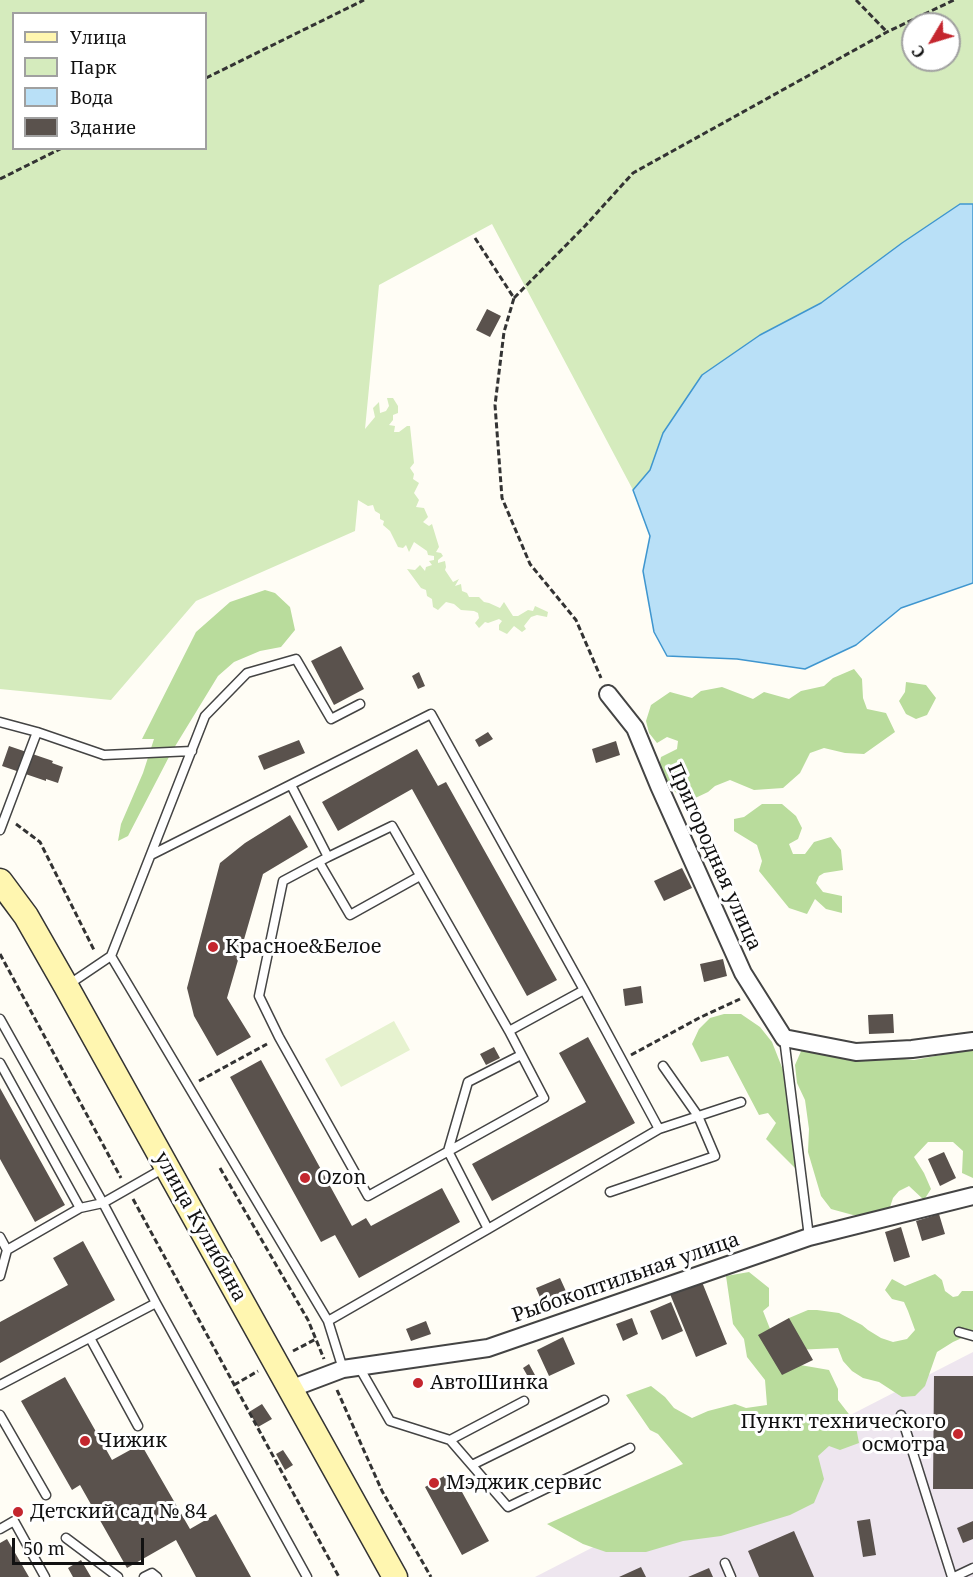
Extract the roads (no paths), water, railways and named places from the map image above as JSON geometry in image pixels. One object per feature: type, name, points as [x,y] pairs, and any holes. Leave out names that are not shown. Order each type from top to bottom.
[{"type":"main road","name":"улица Кулибина","points":[[0,881],[26,916],[66,986],[393,1576]]},
{"type":"street","name":"Пригородная улица","points":[[608,694],[635,728],[743,972],[784,1038]]},
{"type":"street","points":[[784,1038],[855,1052],[912,1049],[973,1041]]},
{"type":"street","name":"Рыбокоптильная улица","points":[[290,1389],[344,1370],[488,1347],[809,1237],[973,1196]]},
{"type":"lane","points":[[66,986],[111,956],[205,716],[248,674],[296,659],[331,719],[360,704]]},
{"type":"lane","points":[[151,855],[431,714],[659,1129]]},
{"type":"lane","points":[[0,722],[104,755],[192,751]]},
{"type":"lane","points":[[0,830],[37,732]]},
{"type":"lane","points":[[291,785],[328,857]]},
{"type":"lane","points":[[392,826],[509,1031],[544,1098],[368,1196],[279,1037],[259,996],[283,881],[319,862],[392,826]]},
{"type":"lane","points":[[319,862],[350,915],[420,876]]},
{"type":"lane","points":[[111,956],[328,1321],[344,1370],[390,1421],[450,1440],[508,1507],[630,1448]]},
{"type":"lane","points":[[509,1031],[584,990]]},
{"type":"lane","points":[[0,1019],[307,1577]]},
{"type":"lane","points":[[784,1038],[809,1237]]},
{"type":"lane","points":[[488,1229],[448,1151],[468,1082],[521,1055]]},
{"type":"lane","points":[[0,1063],[80,1208]]},
{"type":"lane","points":[[610,1192],[715,1156],[698,1116],[663,1066]]},
{"type":"lane","points":[[328,1321],[659,1129],[741,1102]]},
{"type":"lane","points":[[7,1250],[80,1208],[103,1203],[166,1167]]},
{"type":"lane","points":[[0,1237],[7,1250],[0,1276]]},
{"type":"lane","points":[[0,1385],[156,1303]]},
{"type":"lane","points":[[959,1332],[973,1336]]},
{"type":"lane","points":[[90,1338],[138,1426]]},
{"type":"lane","points":[[450,1440],[524,1401]]},
{"type":"lane","points":[[472,1465],[604,1401]]},
{"type":"lane","points":[[0,1415],[46,1495]]},
{"type":"lane","points":[[901,1415],[953,1577],[973,1568]]},
{"type":"lane","points":[[0,1529],[14,1521],[45,1577]]},
{"type":"lane","points":[[66,1538],[118,1577]]},
{"type":"lane","points":[[725,1563],[731,1577]]},
{"type":"lane","points":[[144,1577],[153,1573],[157,1577]]},
{"type":"water","points":[[960,204],[973,204],[973,583],[901,608],[856,645],[805,669],[737,659],[667,656],[654,632],[643,571],[650,536],[633,490],[650,470],[663,433],[702,375],[760,335],[821,303],[902,243]]},
{"type":"place","name":"Красное&Белое","points":[[213,947]]},
{"type":"place","name":"Ozon","points":[[305,1178]]},
{"type":"place","name":"АвтоШинка","points":[[418,1383]]},
{"type":"place","name":"Пункт технического осмотра","points":[[958,1434]]},
{"type":"place","name":"Чижик","points":[[85,1441]]},
{"type":"place","name":"Мэджик сервис","points":[[434,1483]]},
{"type":"place","name":"Детский сад № 84","points":[[18,1512]]}]
